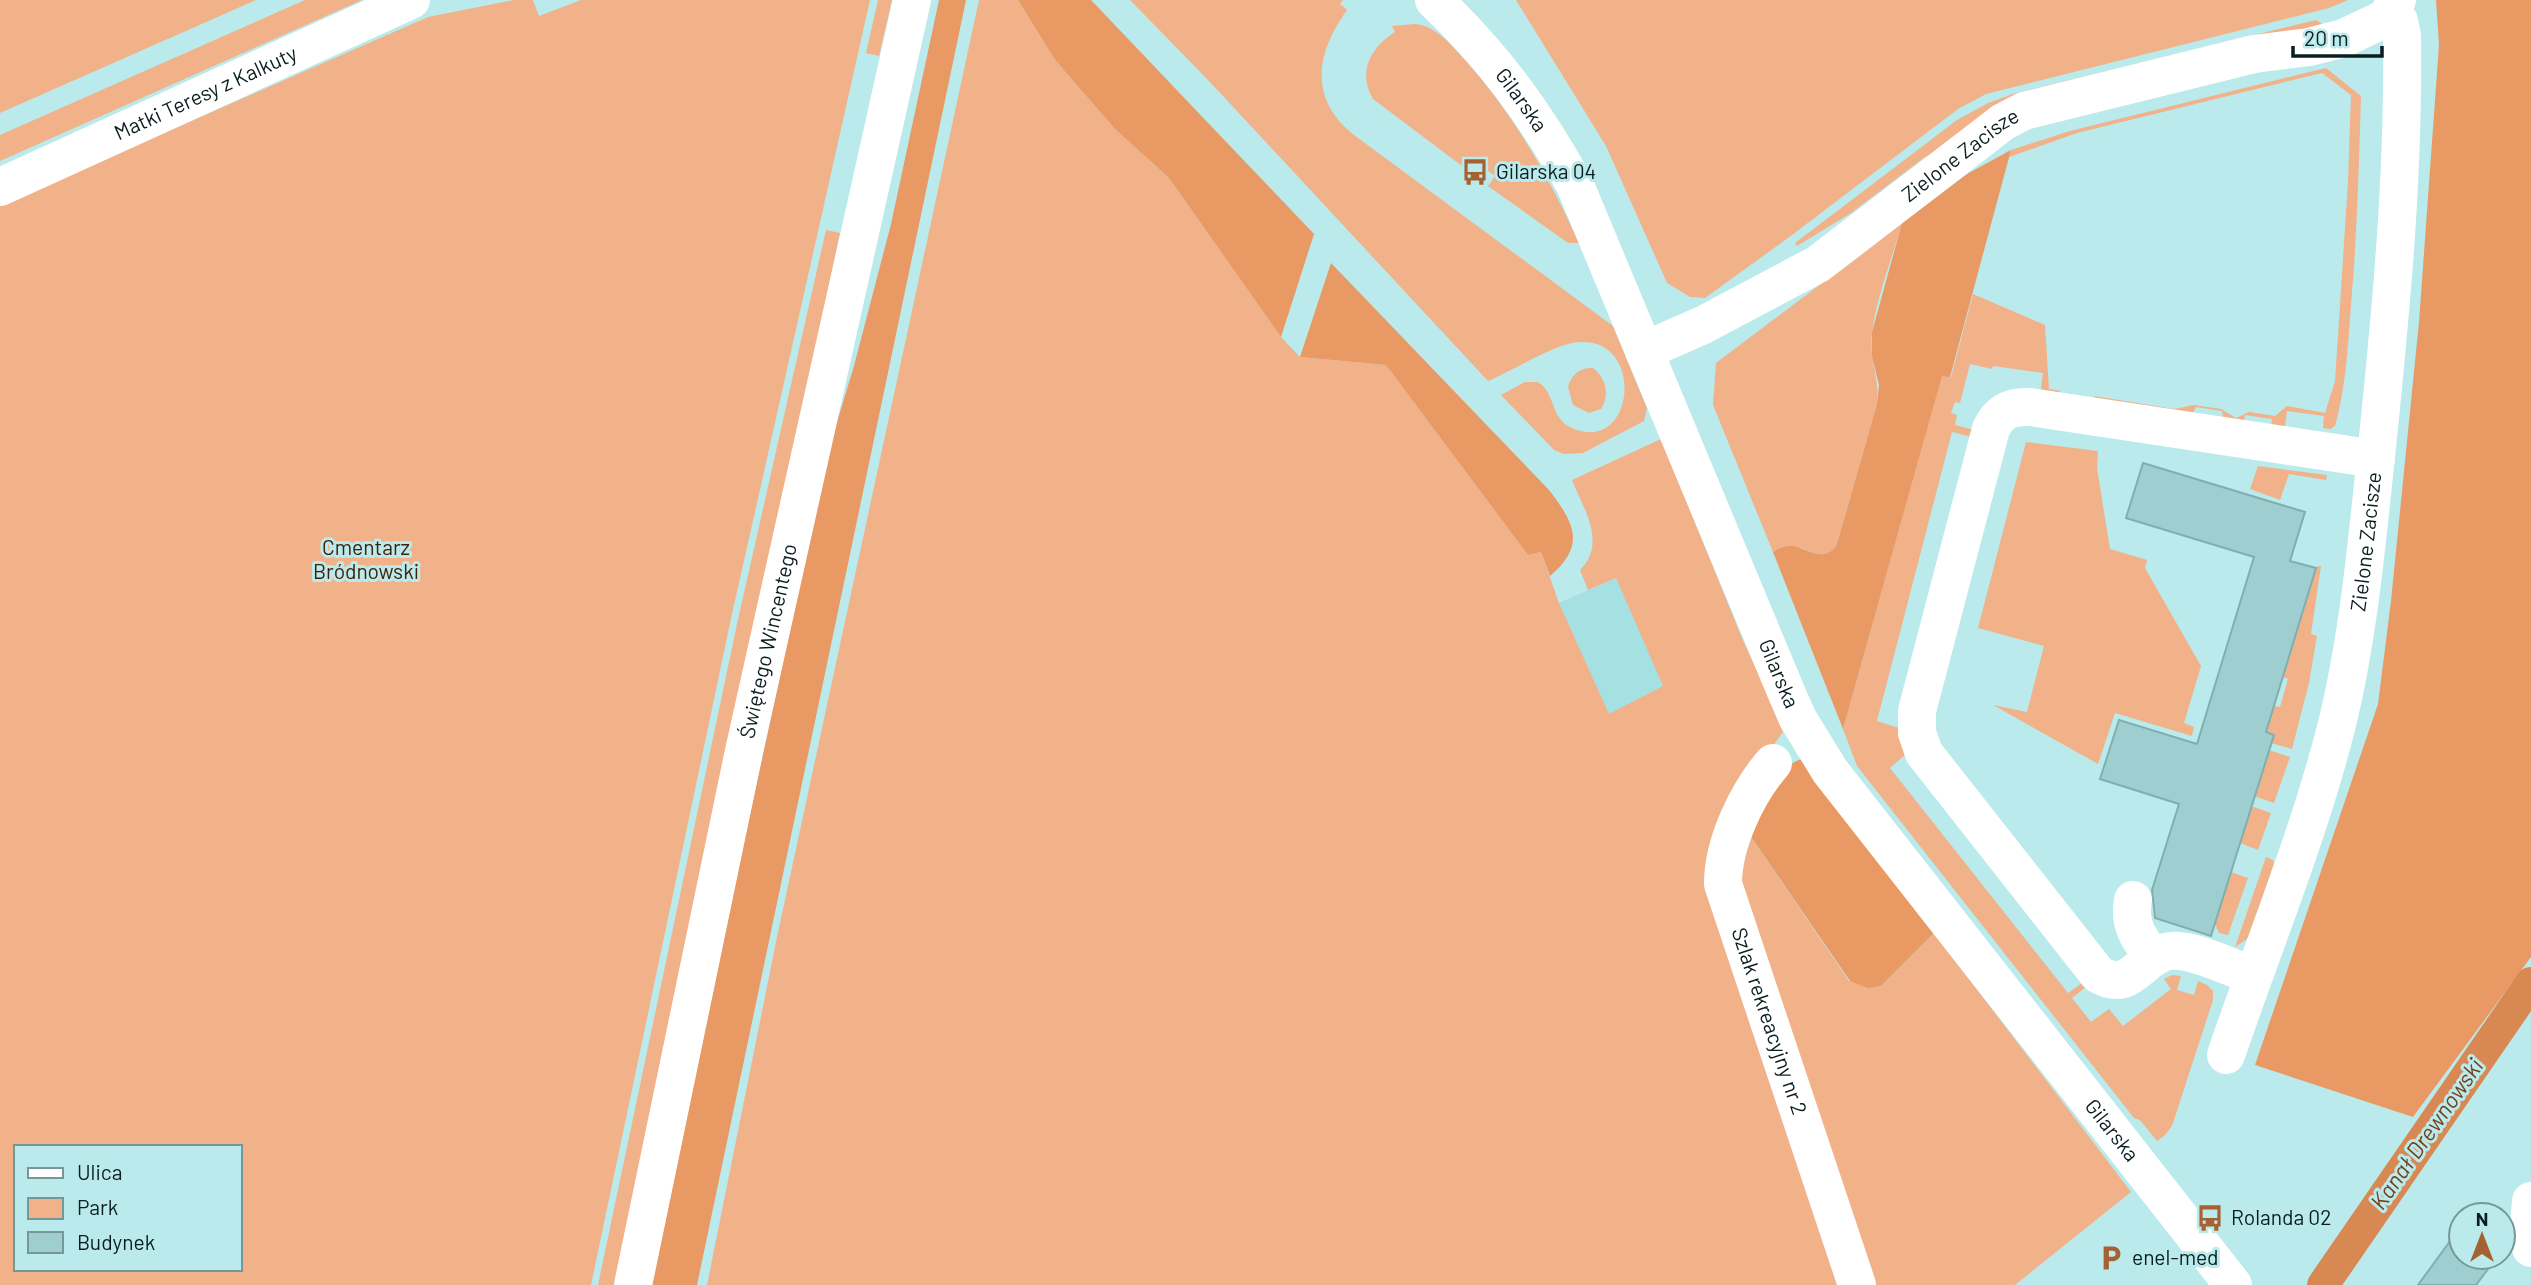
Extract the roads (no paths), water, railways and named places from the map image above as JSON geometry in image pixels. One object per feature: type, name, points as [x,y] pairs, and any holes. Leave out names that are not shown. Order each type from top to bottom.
[{"type":"street","name":"Matki Teresy z Kalkuty","points":[[0,187],[411,0]]},
{"type":"street","name":"Świętego Wincentego","points":[[634,1285],[744,751],[912,0]]},
{"type":"street","name":"Gilarska","points":[[1434,0],[1494,61],[1555,149],[1575,185],[1787,694],[1812,743],[1839,782],[2233,1285]]},
{"type":"street","name":"Zielone Zacisze","points":[[1644,351],[1703,325],[1818,264],[1994,129],[2024,111],[2254,54],[2309,47],[2344,38],[2394,7],[2402,36],[2398,209],[2375,459],[2347,680],[2323,775],[2226,1055]]},
{"type":"street","points":[[2253,976],[2183,951],[2166,951],[2152,957],[2126,979],[2111,980],[2098,974],[1924,753],[1919,740],[1917,710],[1994,422],[2003,411],[2030,407],[2375,459]]},
{"type":"street","name":"Szlak rekreacyjny nr 2","points":[[1773,763],[1758,782],[1741,812],[1726,861],[1723,884],[1857,1285]]},
{"type":"street","points":[[2133,900],[2134,929],[2152,957]]},
{"type":"street","points":[[2531,1201],[2528,1232],[2531,1248]]},
{"type":"waterway","name":"Kanał Drewnowski","points":[[2323,1285],[2531,983]]},
{"type":"place","name":"Gilarska 04","points":[[1475,172]]},
{"type":"place","name":"Rolanda 02","points":[[2210,1218]]},
{"type":"place","name":"enel-med","points":[[2111,1258]]},
{"type":"park label","name":"Cmentarz Bródnowski","points":[[366,560]]}]
